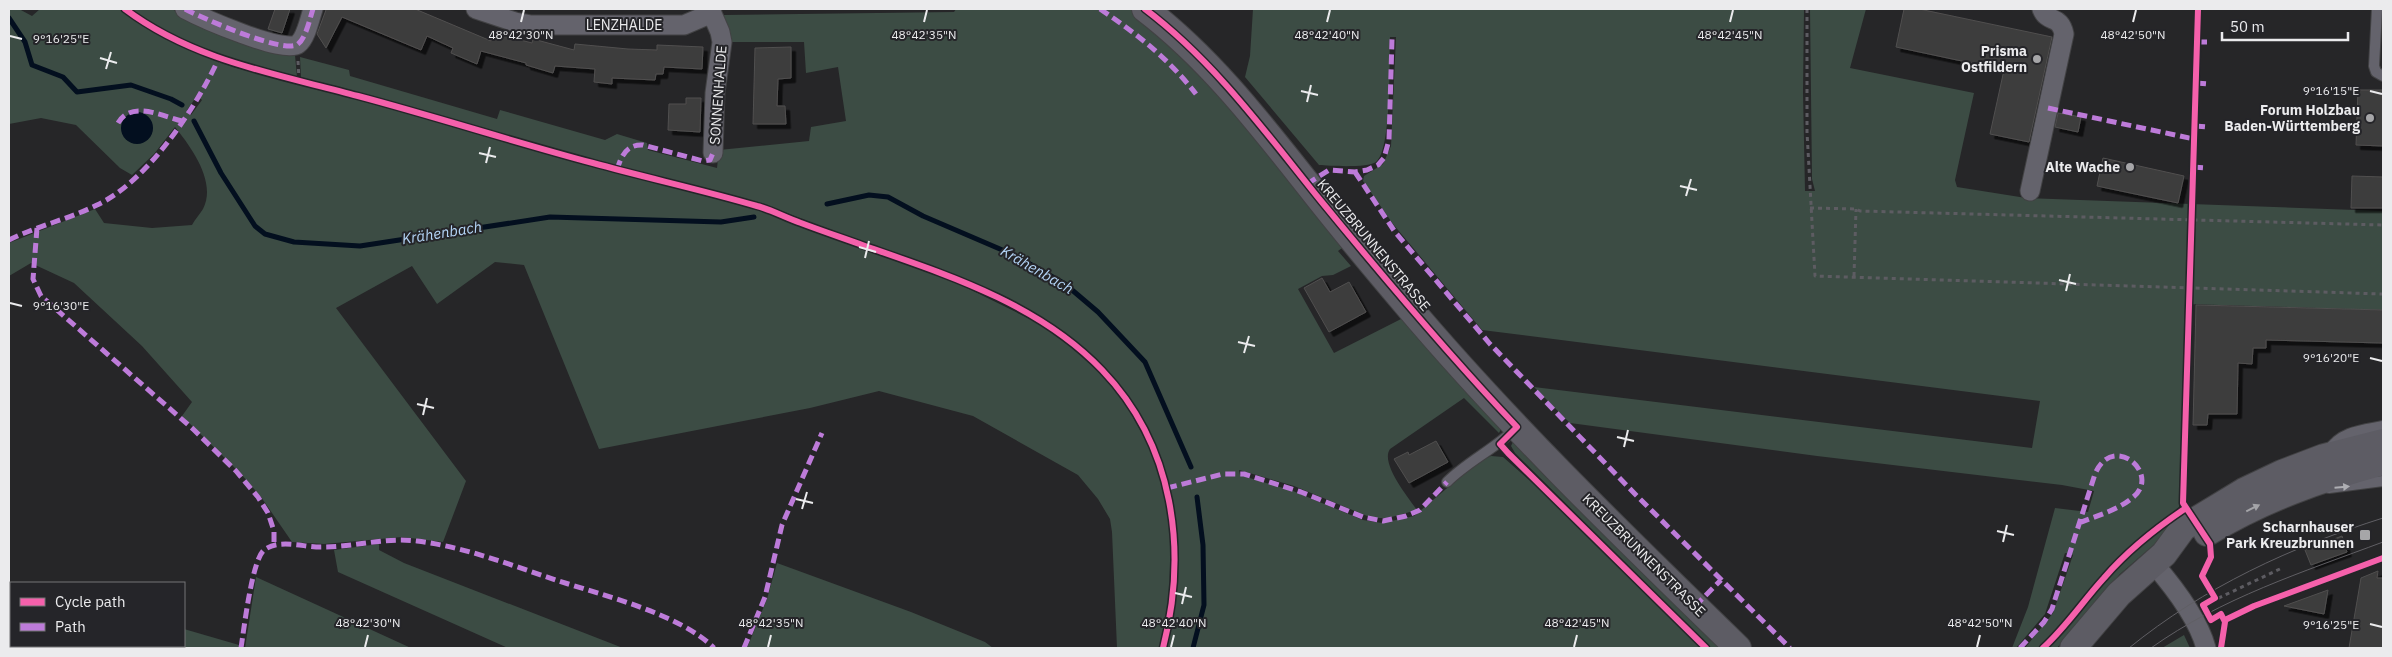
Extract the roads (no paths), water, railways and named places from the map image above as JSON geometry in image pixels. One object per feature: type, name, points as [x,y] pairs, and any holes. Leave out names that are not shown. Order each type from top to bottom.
[{"type":"main road","name":"KREUZBRUNNENSTRASSE","points":[[1145,9],[1174,33],[1217,75],[1406,305],[1517,427],[1738,648]]},
{"type":"main road","points":[[2073,648],[2119,594],[2159,558],[2183,528],[2218,505],[2282,473],[2324,457],[2383,442]]},
{"type":"main road","points":[[2159,558],[2189,545],[2230,519],[2301,487],[2325,477],[2383,462]]},
{"type":"street","points":[[185,9],[238,32],[275,44],[292,46],[297,45],[301,40],[313,9]]},
{"type":"street","points":[[2030,191],[2064,34],[2062,24],[2057,20],[2049,18],[2042,9]]},
{"type":"street","name":"LENZHALDE","points":[[484,10],[515,22],[531,25],[684,25],[711,11]]},
{"type":"street","name":"SONNENHALDE","points":[[711,11],[722,42],[715,93],[713,153]]},
{"type":"street","points":[[2159,558],[2198,628],[2206,648]]},
{"type":"lane","points":[[2377,9],[2374,66],[2376,72],[2383,76]]},
{"type":"lane","points":[[2324,457],[2340,438],[2351,432],[2383,426]]},
{"type":"lane","points":[[1447,482],[1476,457],[1500,444],[1517,427]]},
{"type":"lane","points":[[2301,487],[2342,488],[2383,481]]},
{"type":"water","points":[[137,112],[143,113],[148,117],[152,122],[152,134],[148,139],[143,143],[137,144],[131,143],[126,139],[122,134],[121,128],[122,122],[126,117],[131,113]]},
{"type":"waterway","name":"Krähenbach","points":[[9,18],[25,42],[32,65],[63,77],[77,92],[131,85],[171,99],[182,105]]},
{"type":"waterway","name":"Krähenbach","points":[[194,121],[221,173],[255,226],[265,234],[294,242],[360,246],[550,217],[721,222],[754,217]]},
{"type":"waterway","name":"Krähenbach","points":[[827,204],[869,195],[888,197],[923,216],[1014,255],[1065,284],[1098,312],[1145,362],[1191,467]]},
{"type":"waterway","name":"Krähenbach","points":[[1193,648],[1204,605],[1203,545],[1197,497]]},
{"type":"tram line","points":[[2129,648],[2187,606],[2250,571],[2315,542],[2383,518]]},
{"type":"tram line","points":[[2151,648],[2178,630],[2234,600],[2383,542]]},
{"type":"place","name":"Prisma Ostfildern","points":[[2037,59]]},
{"type":"place","name":"Forum Holzbau Baden-Württemberg","points":[[2370,118]]},
{"type":"place","name":"Alte Wache","points":[[2130,167]]},
{"type":"place","name":"Scharnhauser Park Kreuzbrunnen","points":[[2365,535]]}]
